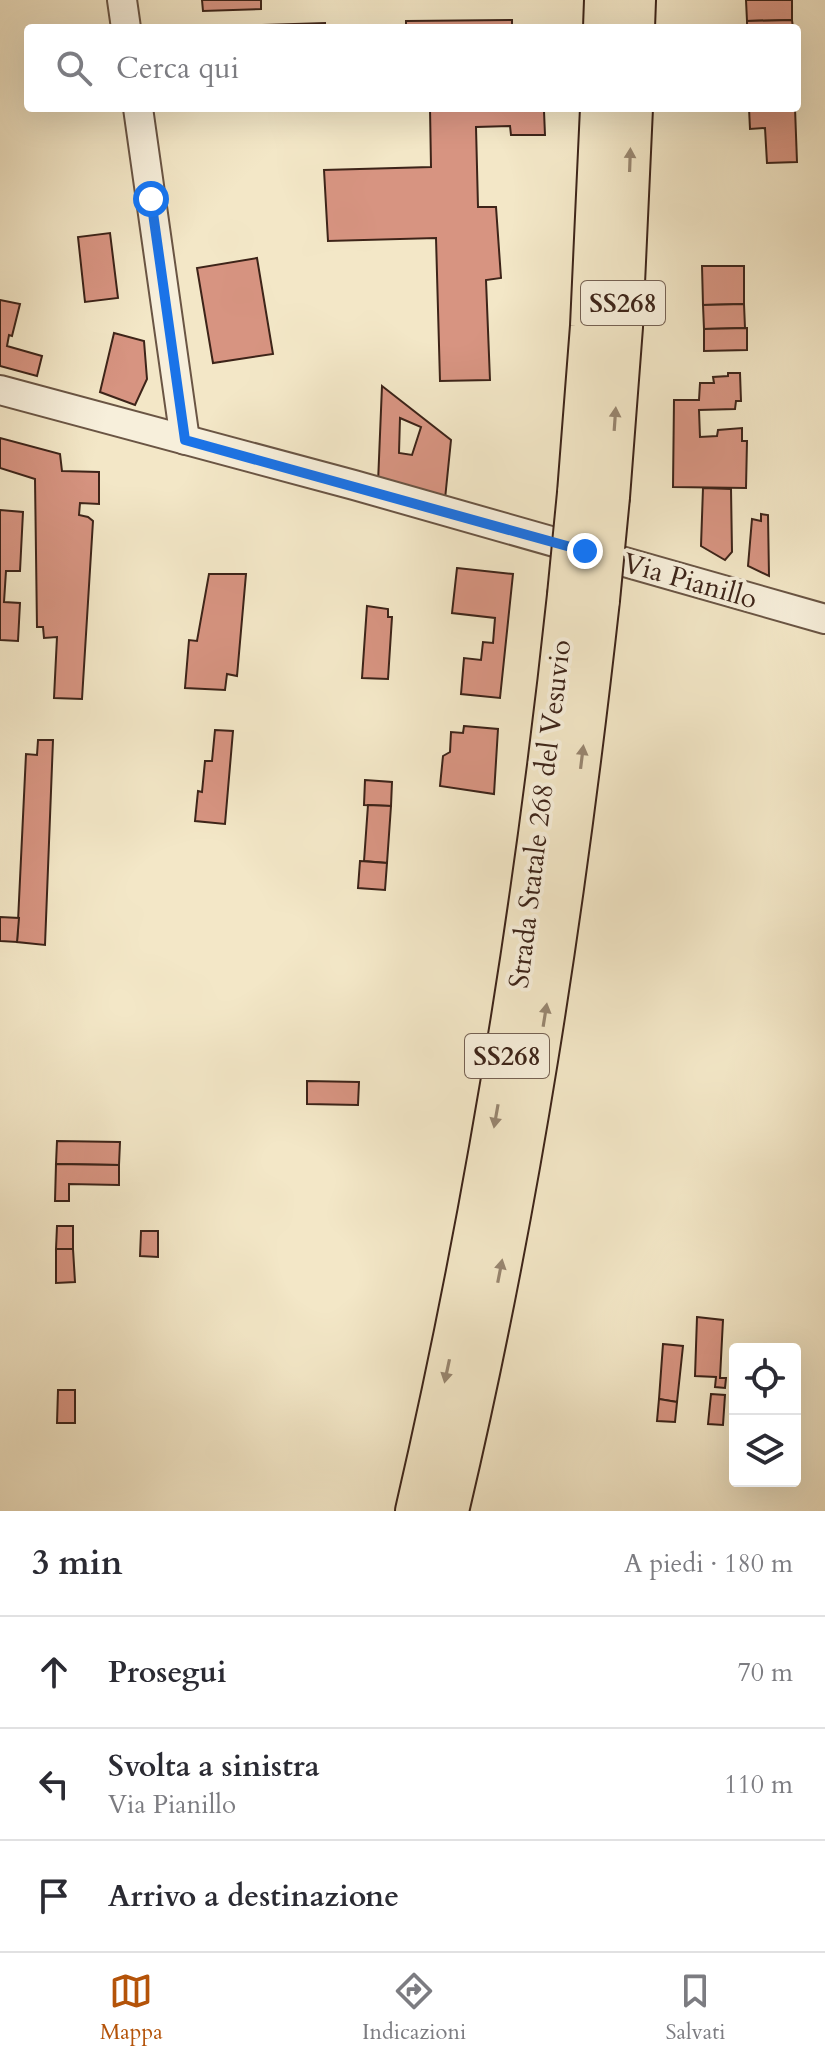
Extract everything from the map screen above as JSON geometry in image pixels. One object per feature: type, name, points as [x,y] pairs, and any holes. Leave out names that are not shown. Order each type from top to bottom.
[{"type":"highway","points":[[604,24],[605,0]]},
{"type":"highway","points":[[634,24],[635,0]]},
{"type":"highway","name":"Strada Statale 268 del Vesuvio","points":[[594,495],[591,326],[601,112]]},
{"type":"highway","name":"Strada Statale 268 del Vesuvio","points":[[448,1511],[500,1270],[564,896],[594,495],[623,312],[632,112]]},
{"type":"highway","name":"Strada Statale 268 del Vesuvio","points":[[416,1511],[469,1264],[506,1062],[551,756],[584,598]]},
{"type":"street","points":[[122,0],[125,24]]},
{"type":"street","points":[[139,112],[185,440]]},
{"type":"street","name":"Via Pianillo","points":[[0,390],[825,619]]},
{"type":"building","points":[[202,0],[261,0],[261,9],[203,11]]},
{"type":"building","points":[[746,0],[792,0],[792,20],[747,21]]},
{"type":"building","points":[[512,20],[512,24],[406,24],[406,21]]},
{"type":"building","points":[[792,20],[792,24],[747,24],[747,21]]},
{"type":"building","points":[[430,112],[544,112],[545,135],[511,135],[510,126],[476,127],[478,207],[496,207],[501,278],[486,280],[490,380],[440,381],[436,238],[328,241],[324,170],[431,167]]},
{"type":"building","points":[[749,112],[795,112],[797,162],[767,163],[765,128],[750,129]]},
{"type":"building","points":[[110,233],[118,298],[85,302],[78,237]]},
{"type":"building","points":[[257,258],[273,354],[213,363],[197,268]]},
{"type":"building","points":[[702,266],[744,266],[744,304],[703,305]]},
{"type":"building","points":[[0,300],[20,304],[7,346],[42,356],[37,376],[0,366]]},
{"type":"building","points":[[744,304],[745,328],[704,329],[703,305]]},
{"type":"building","points":[[747,328],[747,350],[704,351],[704,329]]},
{"type":"building","points":[[114,333],[144,341],[147,379],[135,405],[100,392]]},
{"type":"building","points":[[728,373],[740,373],[741,401],[736,401],[735,409],[699,410],[700,437],[717,436],[718,430],[742,428],[742,441],[747,441],[746,488],[673,487],[674,400],[699,400],[700,383],[714,383],[713,377],[728,376]]},
{"type":"building","points":[[382,386],[451,440],[445,499],[378,483]],"holes":[[[400,418],[421,427],[412,455],[399,453]]]},
{"type":"building","points":[[0,438],[60,454],[62,471],[99,472],[99,504],[80,503],[79,515],[93,521],[82,699],[54,698],[57,637],[44,638],[43,627],[37,627],[35,479],[0,468]]},
{"type":"building","points":[[703,488],[731,489],[732,552],[725,560],[701,546]]},
{"type":"building","points":[[0,510],[23,512],[20,571],[6,571],[4,602],[20,603],[18,641],[0,640]]},
{"type":"building","points":[[761,514],[768,515],[769,576],[748,566],[752,519],[761,521]]},
{"type":"building","points":[[457,568],[513,574],[500,698],[461,694],[464,658],[481,660],[483,642],[493,643],[495,618],[452,613]]},
{"type":"building","points":[[209,574],[246,574],[237,676],[227,674],[225,690],[185,688],[189,640],[197,641]]},
{"type":"building","points":[[367,606],[388,609],[388,617],[392,617],[388,679],[362,678]]},
{"type":"building","points":[[464,726],[498,729],[494,794],[440,786],[443,756],[450,752],[451,732],[463,733]]},
{"type":"building","points":[[215,730],[233,731],[225,824],[195,821],[205,761],[212,761]]},
{"type":"building","points":[[38,740],[53,740],[45,945],[17,942],[26,754],[37,755]]},
{"type":"building","points":[[365,780],[392,782],[391,806],[364,805]]},
{"type":"building","points":[[368,805],[391,806],[387,863],[364,861]]},
{"type":"building","points":[[360,861],[387,863],[385,890],[358,888]]},
{"type":"building","points":[[0,917],[19,918],[17,942],[0,941]]},
{"type":"building","points":[[307,1081],[359,1082],[358,1105],[307,1104]]},
{"type":"building","points":[[57,1141],[120,1142],[119,1165],[56,1164]]},
{"type":"building","points":[[56,1164],[119,1165],[119,1185],[69,1184],[69,1201],[55,1201]]},
{"type":"building","points":[[57,1226],[73,1226],[73,1249],[56,1249]]},
{"type":"building","points":[[141,1231],[158,1231],[158,1257],[140,1256]]},
{"type":"building","points":[[56,1249],[73,1249],[75,1282],[56,1283]]},
{"type":"building","points":[[697,1317],[723,1320],[720,1378],[726,1378],[725,1388],[715,1387],[716,1377],[695,1376]]},
{"type":"building","points":[[663,1344],[683,1346],[677,1402],[659,1399]]},
{"type":"building","points":[[58,1390],[75,1390],[75,1423],[57,1423]]},
{"type":"building","points":[[711,1394],[725,1395],[723,1425],[708,1424]]},
{"type":"building","points":[[659,1399],[677,1402],[675,1422],[657,1421]]},
{"type":"route","points":[[151,199],[185,440],[585,551]]}]
